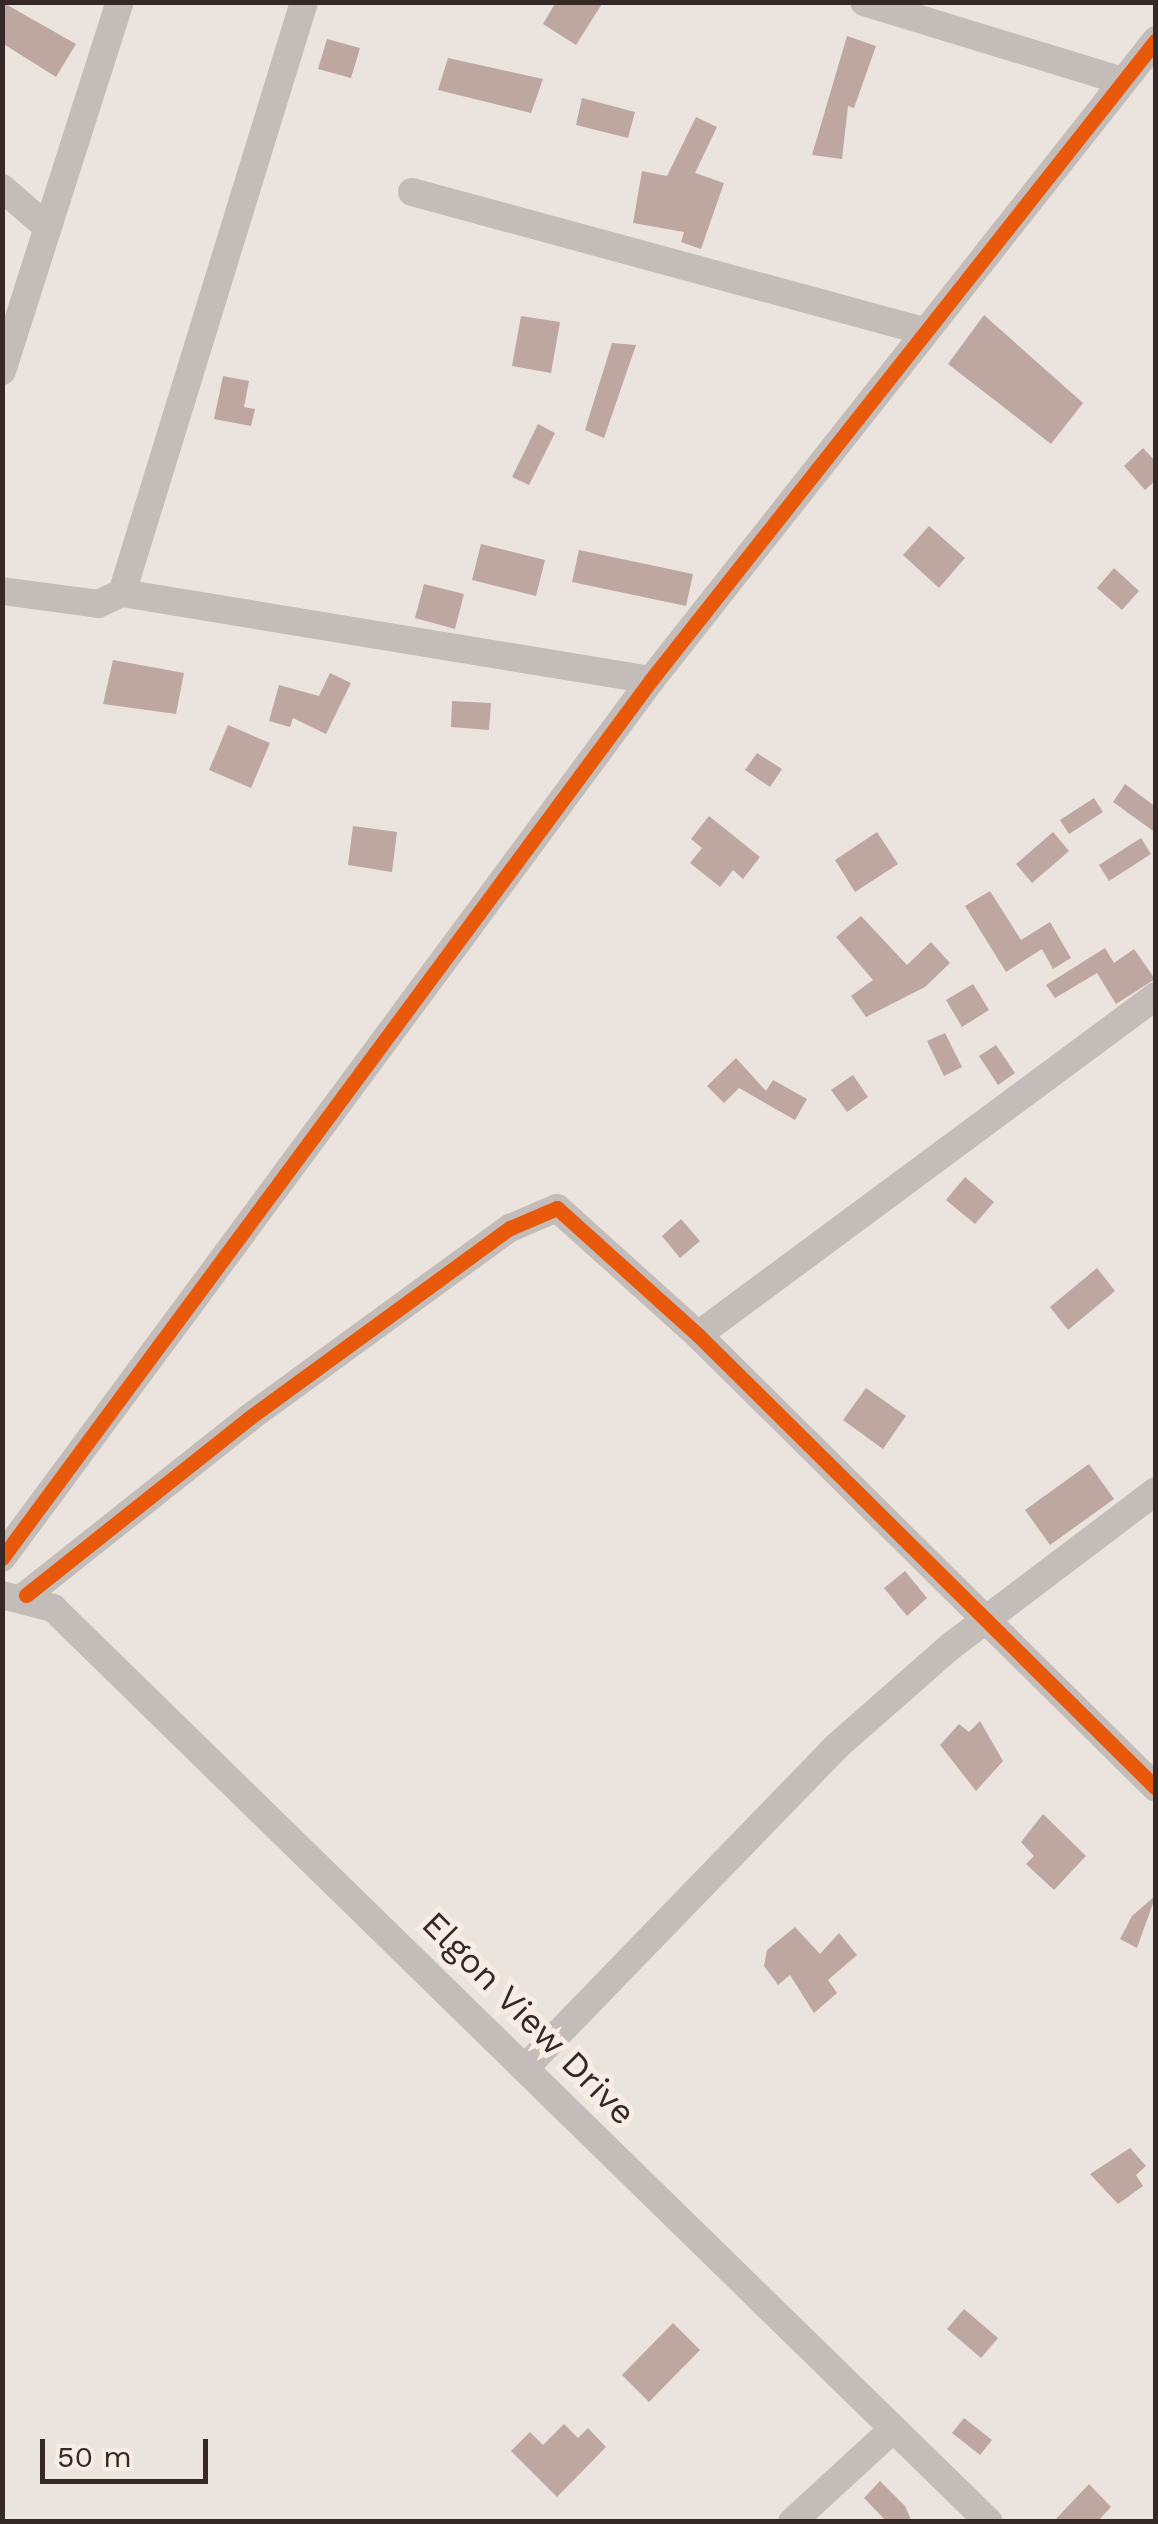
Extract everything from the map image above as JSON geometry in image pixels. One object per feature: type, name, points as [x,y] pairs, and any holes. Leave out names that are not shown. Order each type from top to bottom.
[{"type":"street","points":[[2,371],[120,2]]},
{"type":"street","points":[[122,593],[304,2]]},
{"type":"street","points":[[864,2],[1122,81]]},
{"type":"street","points":[[2,1558],[652,680],[920,330],[1156,40]]},
{"type":"street","points":[[2,188],[47,227]]},
{"type":"street","points":[[412,192],[920,330]]},
{"type":"street","points":[[2,591],[98,604],[122,593],[652,680]]},
{"type":"street","points":[[698,1334],[1156,996]]},
{"type":"street","points":[[14,1595],[249,1418],[538,1213],[556,1208],[574,1219],[698,1334],[1156,1788]]},
{"type":"street","points":[[525,2068],[837,1746],[985,1619],[1156,1491]]},
{"type":"street","name":"Elgon View Drive","points":[[14,1595],[53,1608],[893,2429],[961,2512],[989,2522]]},
{"type":"street","points":[[792,2522],[893,2429]]},
{"type":"building","points":[[2,2],[76,44],[56,77],[2,43]]},
{"type":"building","points":[[556,2],[603,2],[576,45],[543,24]]},
{"type":"building","points":[[847,36],[876,46],[854,108],[848,106],[842,159],[812,155]]},
{"type":"building","points":[[327,39],[360,48],[351,78],[318,69]]},
{"type":"building","points":[[448,58],[543,79],[531,113],[438,90]]},
{"type":"building","points":[[582,98],[635,112],[628,138],[576,125]]},
{"type":"building","points":[[696,117],[717,127],[695,173],[724,183],[701,249],[681,242],[684,232],[633,223],[642,171],[667,176]]},
{"type":"building","points":[[984,315],[1083,403],[1051,444],[948,364]]},
{"type":"building","points":[[521,316],[560,322],[551,373],[512,366]]},
{"type":"building","points":[[612,343],[636,345],[604,438],[585,430]]},
{"type":"building","points":[[223,376],[249,381],[244,407],[255,409],[251,426],[214,419]]},
{"type":"building","points":[[538,424],[555,433],[529,485],[512,477]]},
{"type":"building","points":[[1143,448],[1156,462],[1156,480],[1145,490],[1124,466]]},
{"type":"building","points":[[929,526],[965,558],[939,588],[903,555]]},
{"type":"building","points":[[481,544],[545,560],[536,596],[472,580]]},
{"type":"building","points":[[579,550],[693,574],[686,606],[572,582]]},
{"type":"building","points":[[1114,568],[1139,591],[1122,610],[1097,588]]},
{"type":"building","points":[[424,584],[464,594],[455,629],[415,618]]},
{"type":"building","points":[[113,660],[184,673],[176,714],[103,704]]},
{"type":"building","points":[[330,673],[351,683],[326,734],[293,718],[290,727],[269,721],[279,685],[319,696]]},
{"type":"building","points":[[452,701],[491,703],[489,730],[451,727]]},
{"type":"building","points":[[228,725],[270,743],[251,788],[209,770]]},
{"type":"building","points":[[757,753],[782,769],[770,787],[745,770]]},
{"type":"building","points":[[1125,784],[1156,807],[1156,833],[1113,802]]},
{"type":"building","points":[[1094,798],[1103,812],[1069,834],[1060,820]]},
{"type":"building","points":[[709,816],[760,857],[743,879],[733,870],[720,887],[690,863],[702,848],[691,839]]},
{"type":"building","points":[[353,826],[397,832],[392,872],[348,865]]},
{"type":"building","points":[[877,832],[898,864],[855,892],[835,860]]},
{"type":"building","points":[[1053,832],[1069,851],[1032,883],[1016,864]]},
{"type":"building","points":[[1141,838],[1151,854],[1109,881],[1099,865]]},
{"type":"building","points":[[990,891],[1021,940],[1050,922],[1071,958],[1053,969],[1042,949],[1006,972],[965,906]]},
{"type":"building","points":[[861,916],[907,965],[931,942],[950,963],[925,987],[866,1017],[851,996],[873,980],[836,937]]},
{"type":"building","points":[[1105,948],[1114,963],[1134,949],[1155,979],[1116,1004],[1097,973],[1055,998],[1046,985]]},
{"type":"building","points":[[973,984],[989,1010],[962,1027],[946,1000]]},
{"type":"building","points":[[945,1033],[962,1067],[944,1076],[927,1041]]},
{"type":"building","points":[[996,1045],[1015,1073],[998,1085],[979,1056]]},
{"type":"building","points":[[736,1058],[766,1091],[773,1080],[807,1099],[795,1120],[739,1088],[724,1103],[707,1086]]},
{"type":"building","points":[[853,1075],[868,1097],[847,1112],[831,1090]]},
{"type":"building","points":[[965,1177],[994,1202],[975,1224],[946,1200]]},
{"type":"building","points":[[681,1219],[700,1241],[680,1258],[662,1236]]},
{"type":"building","points":[[1097,1268],[1115,1291],[1068,1330],[1050,1307]]},
{"type":"building","points":[[866,1388],[906,1416],[883,1449],[843,1420]]},
{"type":"building","points":[[1089,1464],[1114,1499],[1050,1545],[1025,1510]]},
{"type":"building","points":[[905,1571],[927,1598],[907,1616],[884,1588]]},
{"type":"building","points":[[980,1721],[1003,1761],[976,1791],[940,1745],[959,1724],[969,1732]]},
{"type":"building","points":[[1043,1814],[1086,1856],[1054,1890],[1026,1864],[1034,1856],[1021,1842]]},
{"type":"building","points":[[1156,1895],[1137,1948],[1120,1939],[1132,1916]]},
{"type":"building","points":[[795,1927],[820,1954],[839,1933],[857,1955],[828,1980],[837,1993],[814,2013],[790,1975],[778,1985],[764,1966],[767,1950]]},
{"type":"building","points":[[1130,2148],[1146,2166],[1136,2175],[1143,2186],[1118,2204],[1090,2174]]},
{"type":"building","points":[[964,2309],[998,2338],[981,2358],[947,2329]]},
{"type":"building","points":[[673,2323],[700,2350],[649,2402],[622,2375]]},
{"type":"building","points":[[964,2418],[992,2440],[980,2455],[952,2433]]},
{"type":"building","points":[[564,2424],[578,2438],[588,2428],[606,2447],[557,2497],[511,2451],[530,2432],[543,2445]]},
{"type":"building","points":[[880,2481],[905,2506],[912,2522],[887,2522],[864,2498]]},
{"type":"building","points":[[1089,2484],[1111,2507],[1097,2522],[1053,2522]]},
{"type":"cycle path","points":[[2,1558],[651,680],[1156,40]]},
{"type":"cycle path","points":[[26,1595],[249,1418],[510,1228],[557,1208],[698,1335],[1156,1788]]}]
